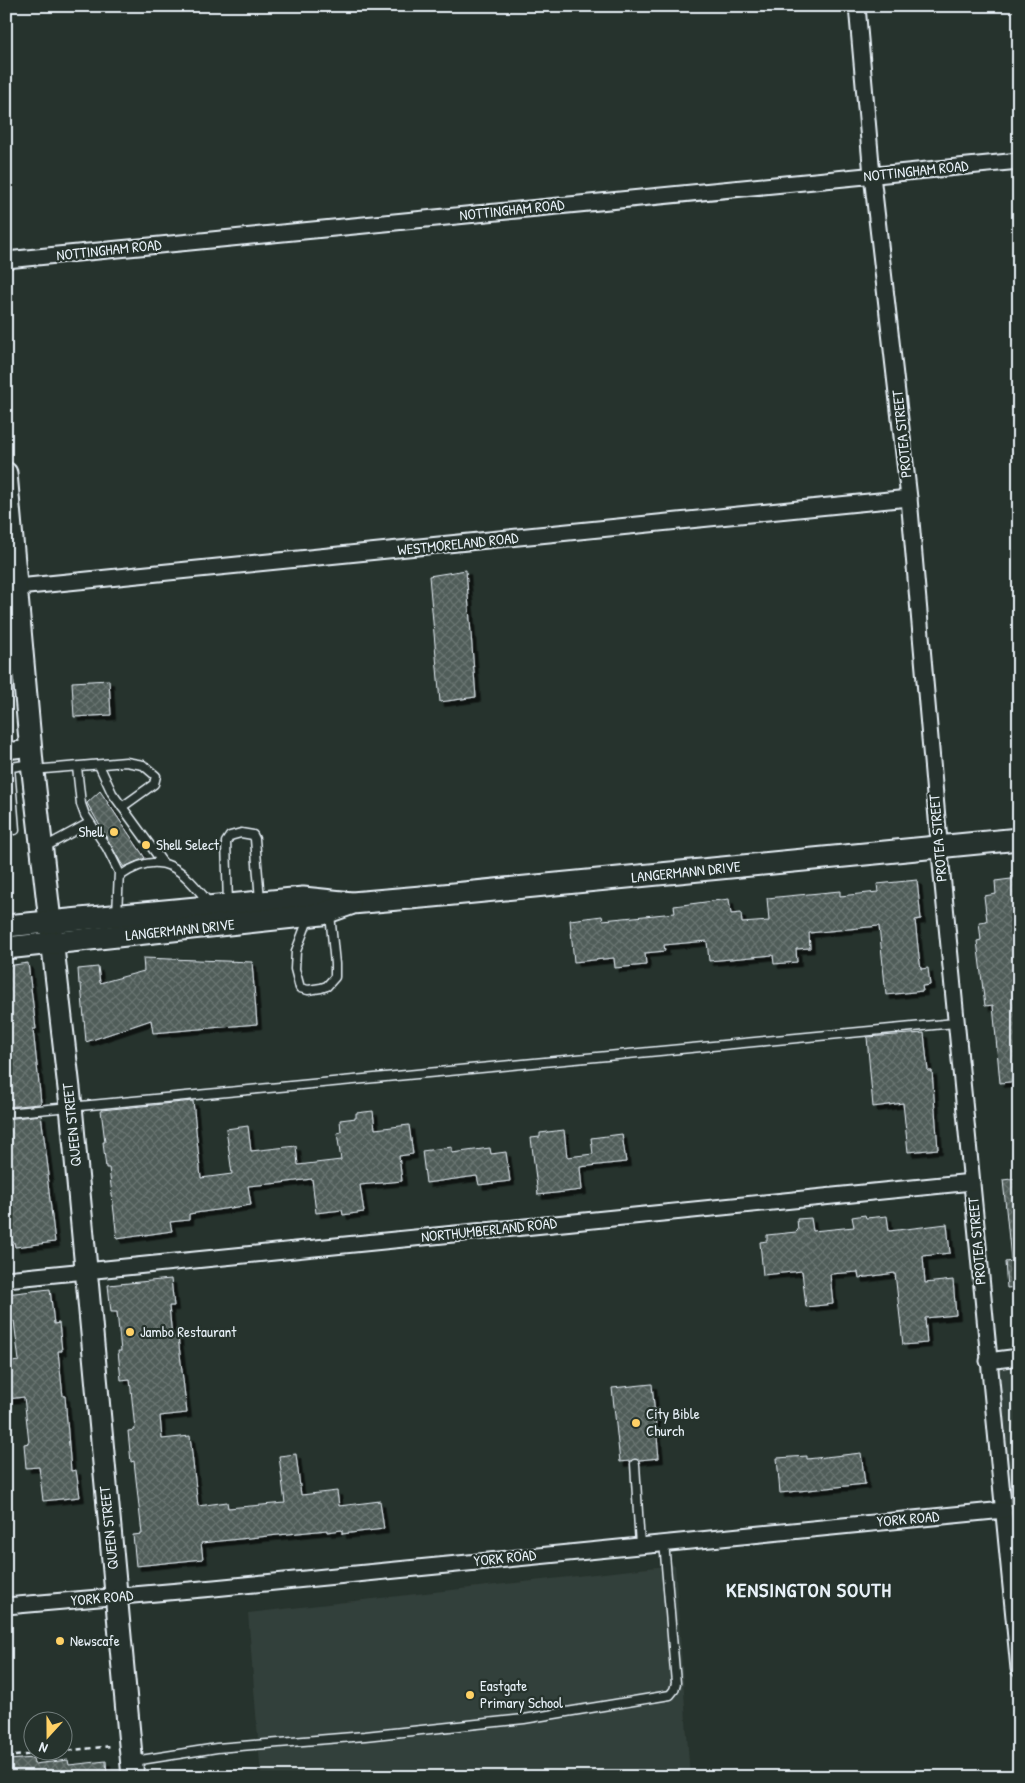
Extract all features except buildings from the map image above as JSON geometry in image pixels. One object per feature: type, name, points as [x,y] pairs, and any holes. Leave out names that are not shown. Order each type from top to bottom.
[{"type":"main road","name":"QUEEN STREET","points":[[6,473],[12,588],[71,1106],[132,1760]]},
{"type":"main road","name":"LANGERMANN DRIVE","points":[[6,948],[52,945],[320,914],[352,903],[1019,839]]},
{"type":"main road","name":"LANGERMANN DRIVE","points":[[6,926],[320,898],[352,903]]},
{"type":"street","name":"PROTEA STREET","points":[[857,6],[872,175],[909,498],[939,847],[1019,1669]]},
{"type":"street","name":"NOTTINGHAM ROAD","points":[[6,260],[1019,161]]},
{"type":"street","name":"WESTMORELAND ROAD","points":[[12,588],[909,498]]},
{"type":"street","points":[[6,750],[32,760]]},
{"type":"street","name":"NORTHUMBERLAND ROAD","points":[[6,1279],[972,1182]]},
{"type":"street","points":[[988,1361],[1019,1357]]},
{"type":"street","name":"YORK ROAD","points":[[6,1606],[116,1597],[1004,1510]]},
{"type":"lane","points":[[15,830],[8,768],[32,760],[77,767],[126,762],[138,764],[156,776],[151,788],[122,807]]},
{"type":"lane","points":[[99,765],[108,787],[163,863]]},
{"type":"lane","points":[[77,767],[81,804],[89,823],[107,848],[120,876],[117,916]]},
{"type":"lane","points":[[42,848],[89,823]]},
{"type":"lane","points":[[220,906],[226,842],[230,836],[241,833],[253,835],[255,839],[260,902]]},
{"type":"lane","points":[[120,876],[143,864],[163,863],[182,871],[220,906]]},
{"type":"lane","points":[[320,914],[336,964],[335,977],[327,986],[308,990],[300,988],[295,960],[320,914]]},
{"type":"lane","points":[[6,1113],[956,1023]]},
{"type":"lane","points":[[635,1464],[640,1545]]},
{"type":"lane","points":[[132,1760],[217,1748],[366,1736],[524,1719],[670,1695],[676,1683],[664,1542]]},
{"type":"path","points":[[6,1757],[132,1760]]},
{"type":"shaded area","points":[[1019,1349],[1019,1696],[988,1352]]},
{"type":"shaded area","name":"Eastgate Primary School","points":[[675,1565],[690,1777],[261,1777],[248,1613]]},
{"type":"place","name":"Shell","points":[[114,832]]},
{"type":"place","name":"Shell Select","points":[[146,845]]},
{"type":"place","name":"Jambo Restaurant","points":[[130,1332]]},
{"type":"place","name":"City Bible Church","points":[[636,1423]]},
{"type":"place","name":"Newscafe","points":[[60,1641]]},
{"type":"place","name":"Eastgate Primary School","points":[[470,1695]]},
{"type":"district","name":"KENSINGTON SOUTH","points":[[809,1590]]}]
